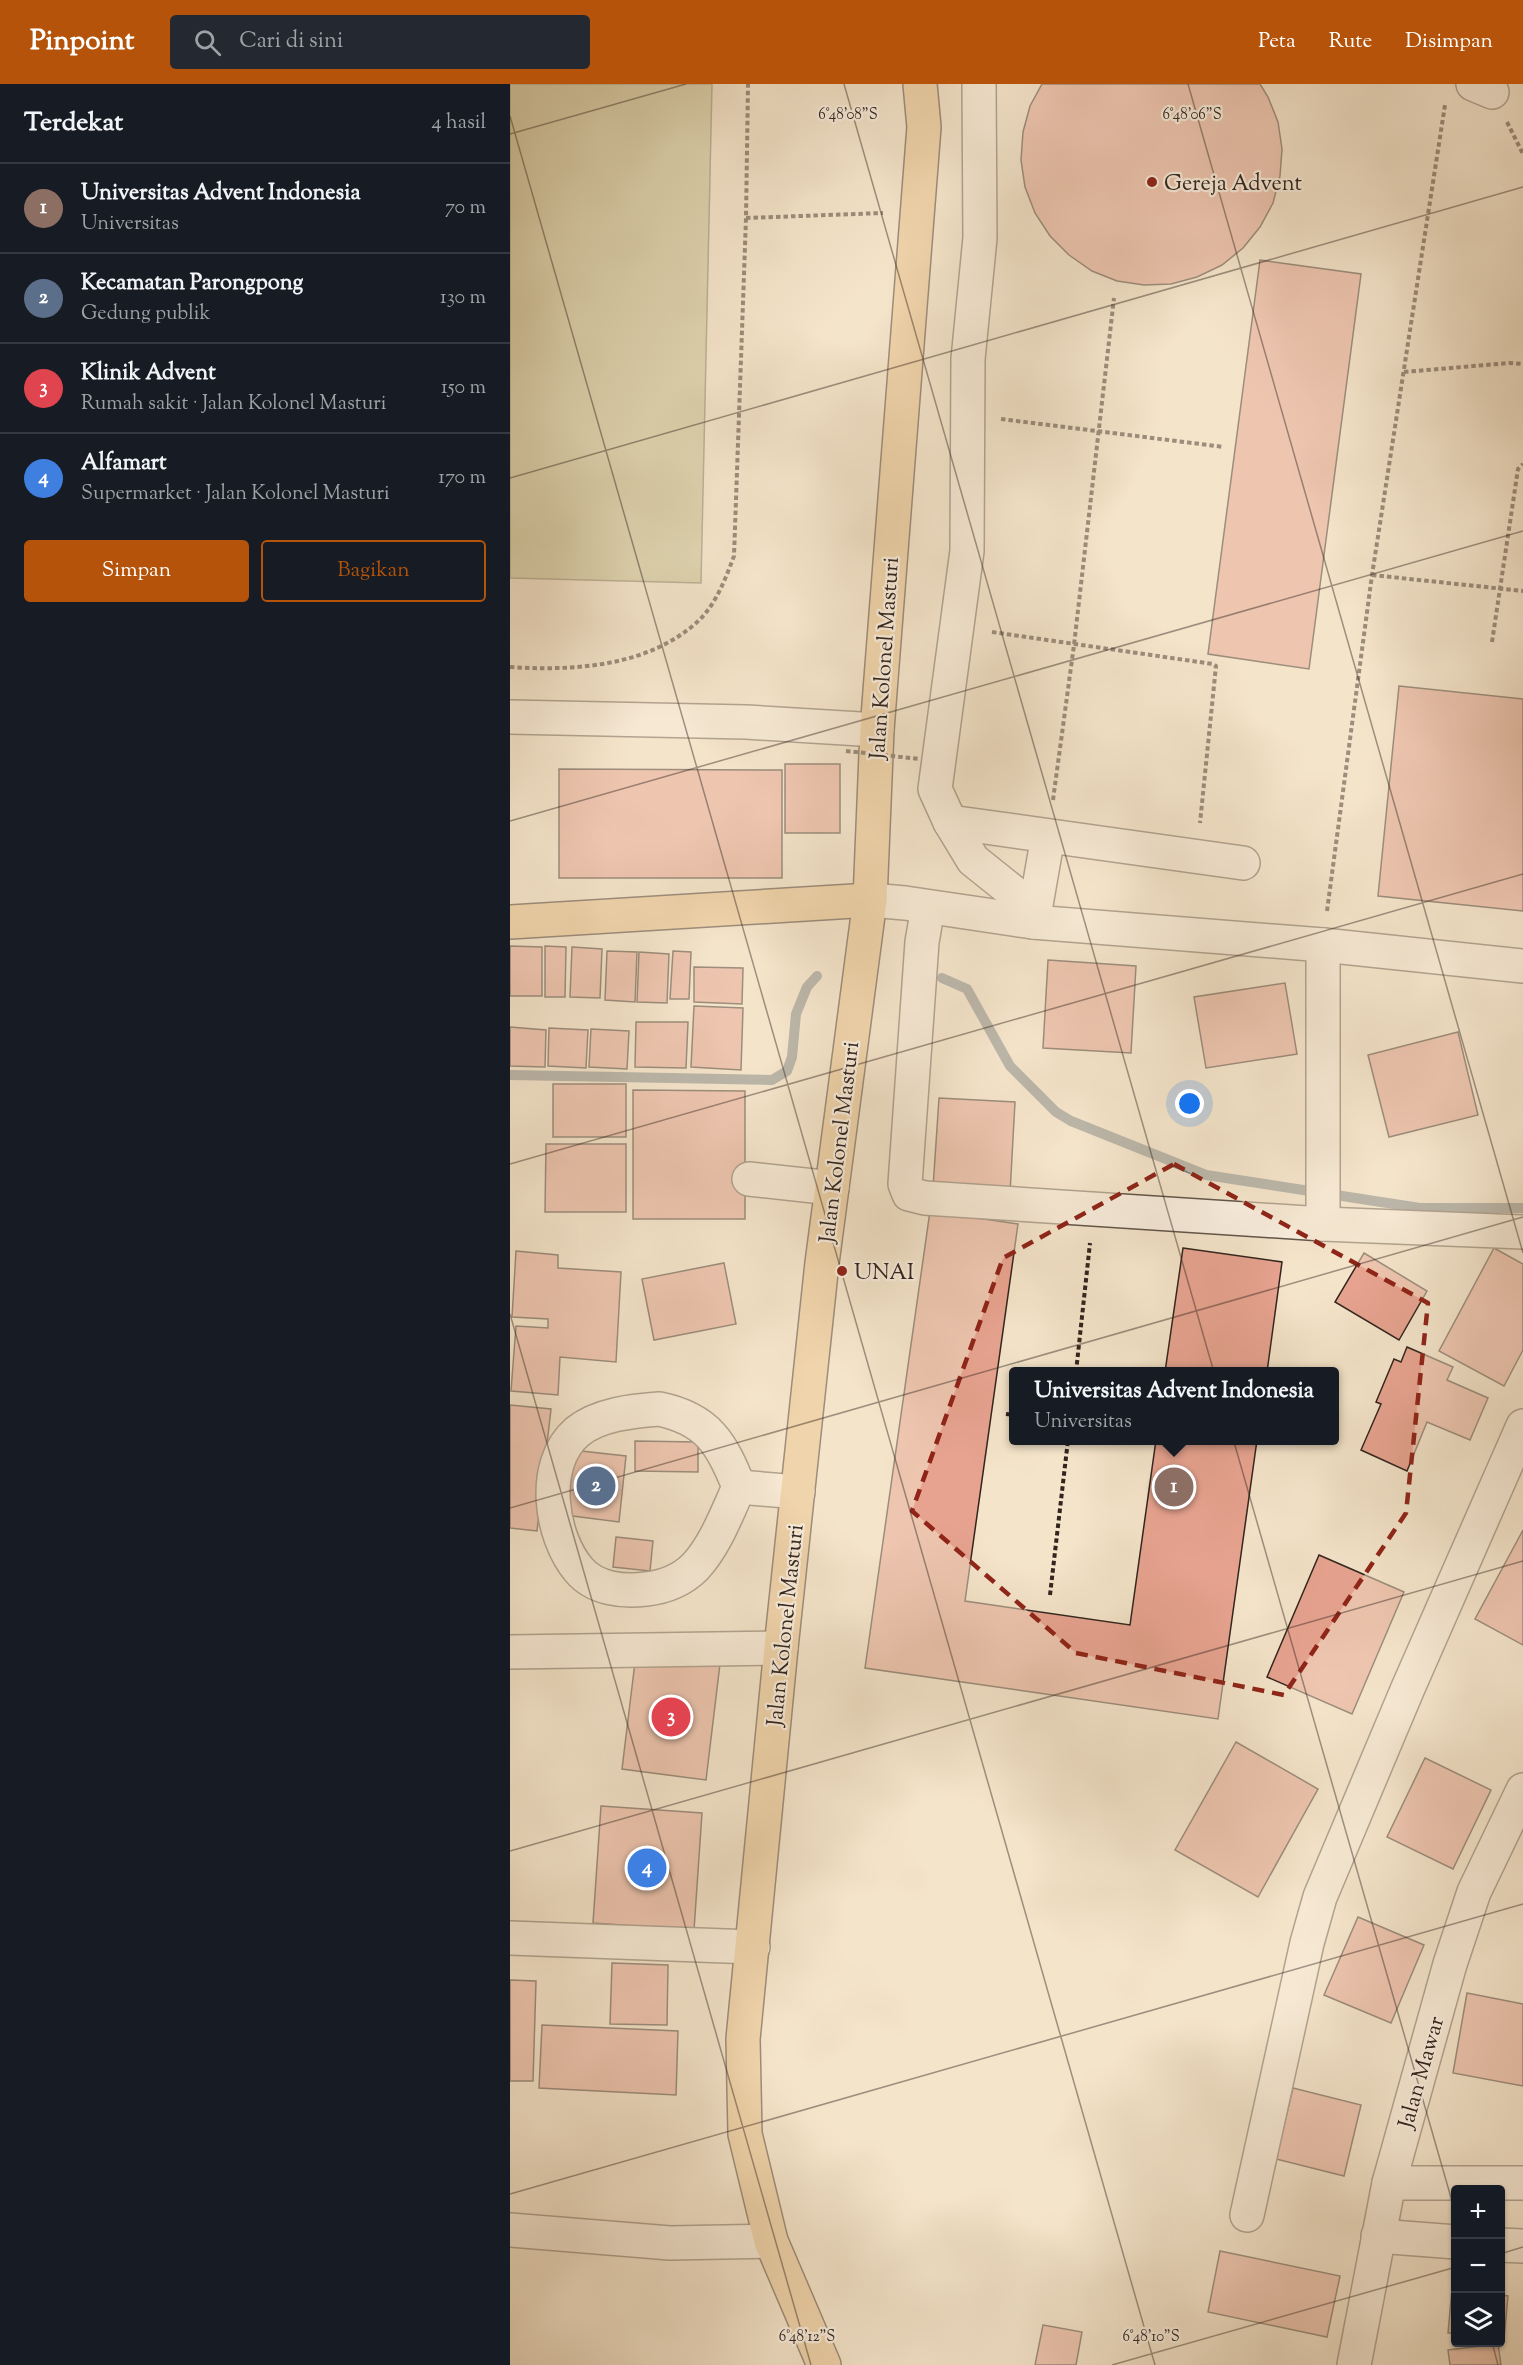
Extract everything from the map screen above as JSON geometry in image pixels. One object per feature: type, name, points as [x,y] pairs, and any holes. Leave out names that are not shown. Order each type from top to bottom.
[{"type":"main road","name":"Jalan Kolonel Masturi","points":[[824,2365],[771,2241],[745,2134],[743,2039],[798,1492],[832,1188],[870,900],[877,730],[924,126],[920,84]]},
{"type":"main road","points":[[510,922],[870,900]]},
{"type":"street","points":[[979,84],[980,238],[968,359],[967,551],[935,789],[950,822],[973,860],[1035,912]]},
{"type":"street","points":[[510,717],[746,722],[877,730]]},
{"type":"street","points":[[950,822],[1243,863]]},
{"type":"street","points":[[1035,912],[1048,836]]},
{"type":"street","points":[[870,900],[928,907],[1035,912],[1523,966]]},
{"type":"street","points":[[928,907],[922,942],[905,1184],[909,1194],[925,1198],[1094,1209],[1323,1205],[1523,1232]]},
{"type":"street","points":[[1323,945],[1323,1205]]},
{"type":"street","points":[[749,1179],[832,1188]]},
{"type":"street","points":[[659,1409],[681,1414],[701,1426],[728,1459],[739,1487],[716,1533],[695,1566],[671,1583],[635,1590],[612,1588],[594,1582],[580,1571],[568,1553],[554,1512],[552,1486],[556,1467],[565,1448],[577,1432],[613,1415],[659,1409]]},
{"type":"street","points":[[1247,2215],[1307,1943],[1320,1897],[1408,1688],[1523,1426]]},
{"type":"street","points":[[739,1487],[798,1492]]},
{"type":"street","points":[[510,1652],[781,1648]]},
{"type":"street","name":"Jalan Mawar","points":[[1354,2365],[1389,2183],[1450,1964],[1474,1892],[1523,1790]]},
{"type":"street","points":[[510,1938],[753,1947]]},
{"type":"street","points":[[1389,2183],[1523,2183]]},
{"type":"street","points":[[510,2230],[670,2243],[771,2241]]},
{"type":"street","points":[[1378,2236],[1451,2242]]},
{"type":"street","points":[[1505,2245],[1523,2246]]},
{"type":"path","points":[[510,667],[583,667],[638,657],[668,643],[697,623],[721,590],[734,556],[746,218],[748,84]]},
{"type":"path","points":[[1323,945],[1372,575],[1404,372],[1471,91]]},
{"type":"path","points":[[746,218],[918,212]]},
{"type":"path","points":[[1048,836],[1074,645],[1113,298]]},
{"type":"path","points":[[1404,372],[1509,363],[1523,364]]},
{"type":"path","points":[[968,415],[1224,447]]},
{"type":"path","points":[[1492,642],[1518,468],[1523,464]]},
{"type":"path","points":[[1372,575],[1523,591]]},
{"type":"path","points":[[956,627],[1216,666],[1197,857]]},
{"type":"path","points":[[846,751],[920,759]]},
{"type":"path","points":[[1076,1367],[1094,1209]]},
{"type":"path","points":[[1050,1595],[1067,1445]]},
{"type":"highlighted area","points":[[1174,1164],[1428,1303],[1406,1513],[1284,1695],[1076,1653],[912,1511],[1003,1258]]},
{"type":"shaded area","points":[[510,84],[712,84],[701,583],[510,578]]},
{"type":"building","name":"Gereja Advent","points":[[1042,84],[1260,84],[1278,122],[1282,149],[1280,176],[1273,203],[1260,227],[1243,248],[1222,265],[1197,277],[1171,284],[1144,285],[1117,281],[1092,271],[1069,255],[1050,236],[1035,213],[1025,187],[1021,160],[1023,132],[1030,106]]},
{"type":"building","points":[[1260,260],[1361,274],[1309,669],[1208,654]]},
{"type":"building","points":[[1399,686],[1523,699],[1523,911],[1378,896]]},
{"type":"building","points":[[785,764],[840,764],[840,833],[785,833]]},
{"type":"building","points":[[559,769],[782,770],[782,878],[559,878]]},
{"type":"building","points":[[510,946],[542,947],[542,996],[510,996]]},
{"type":"building","points":[[545,946],[566,947],[565,997],[545,997]]},
{"type":"building","points":[[572,947],[602,949],[600,998],[570,997]]},
{"type":"building","points":[[607,951],[637,952],[635,1002],[605,1000]]},
{"type":"building","points":[[673,951],[691,952],[689,999],[670,999]]},
{"type":"building","points":[[639,952],[669,954],[667,1003],[637,1002]]},
{"type":"building","points":[[1048,960],[1136,966],[1131,1053],[1043,1048]]},
{"type":"building","points":[[694,967],[743,968],[742,1004],[694,1002]]},
{"type":"building","points":[[1285,983],[1297,1054],[1206,1068],[1194,997]]},
{"type":"building","points":[[694,1006],[743,1008],[741,1070],[691,1067]]},
{"type":"building","points":[[636,1022],[688,1022],[686,1068],[635,1067]]},
{"type":"building","points":[[510,1027],[546,1030],[545,1067],[510,1066]]},
{"type":"building","points":[[549,1028],[588,1030],[586,1068],[548,1066]]},
{"type":"building","points":[[591,1029],[629,1031],[627,1069],[589,1067]]},
{"type":"building","points":[[1458,1032],[1478,1115],[1389,1137],[1368,1055]]},
{"type":"building","points":[[553,1084],[626,1084],[626,1137],[553,1137]]},
{"type":"building","points":[[633,1090],[745,1091],[745,1219],[633,1219]]},
{"type":"building","points":[[939,1098],[1015,1102],[1010,1193],[933,1188]]},
{"type":"building","points":[[546,1144],[626,1144],[626,1212],[545,1212]]},
{"type":"building","points":[[930,1211],[1018,1224],[965,1601],[1130,1625],[1155,1445],[1256,1445],[1218,1719],[865,1668]]},
{"type":"building","points":[[1183,1248],[1282,1262],[1268,1367],[1166,1367]]},
{"type":"building","points":[[1494,1248],[1523,1264],[1523,1350],[1504,1386],[1439,1351]]},
{"type":"building","points":[[516,1251],[558,1255],[558,1268],[621,1272],[616,1362],[560,1357],[558,1395],[511,1391],[516,1326],[548,1328],[548,1319],[512,1317]]},
{"type":"building","points":[[1364,1253],[1427,1291],[1399,1340],[1335,1302]]},
{"type":"building","points":[[724,1263],[736,1324],[654,1340],[642,1279]]},
{"type":"building","points":[[1407,1347],[1453,1367],[1447,1380],[1488,1398],[1470,1440],[1427,1422],[1407,1471],[1361,1450],[1381,1404],[1376,1402],[1394,1359],[1401,1362]]},
{"type":"building","points":[[510,1405],[551,1409],[537,1531],[510,1528]]},
{"type":"building","points":[[635,1441],[698,1442],[698,1472],[635,1471]]},
{"type":"building","points":[[572,1450],[626,1456],[619,1522],[565,1515]]},
{"type":"building","points":[[1523,1530],[1523,1645],[1475,1619]]},
{"type":"building","points":[[616,1537],[653,1541],[650,1571],[613,1567]]},
{"type":"building","points":[[1319,1555],[1404,1592],[1352,1714],[1267,1677]]},
{"type":"building","points":[[636,1654],[720,1664],[706,1780],[622,1769]]},
{"type":"building","points":[[1236,1742],[1318,1789],[1258,1897],[1175,1850]]},
{"type":"building","points":[[1425,1758],[1491,1790],[1453,1869],[1387,1837]]},
{"type":"building","points":[[601,1806],[702,1813],[694,1930],[593,1923]]},
{"type":"building","points":[[1358,1917],[1424,1945],[1391,2023],[1324,1995]]},
{"type":"building","points":[[612,1963],[668,1965],[667,2025],[610,2024]]},
{"type":"building","points":[[510,1980],[536,1981],[533,2081],[510,2081]]},
{"type":"building","points":[[1467,1993],[1523,2004],[1523,2086],[1453,2073]]},
{"type":"building","points":[[542,2025],[678,2031],[676,2095],[539,2088]]},
{"type":"building","points":[[1293,2088],[1361,2105],[1344,2176],[1276,2159]]},
{"type":"building","points":[[1220,2251],[1340,2276],[1327,2337],[1208,2312]]},
{"type":"building","points":[[1505,2296],[1508,2296],[1505,2328]]},
{"type":"building","points":[[1451,2301],[1451,2333],[1448,2333]]},
{"type":"building","points":[[1043,2325],[1082,2332],[1076,2365],[1035,2365]]},
{"type":"building","points":[[1498,2347],[1501,2365],[1450,2365],[1448,2350]]},
{"type":"waterway","points":[[510,1075],[772,1080],[787,1071],[792,1057],[796,1014],[807,987],[817,976]]},
{"type":"waterway","points":[[942,978],[967,989],[1010,1066],[1056,1112],[1071,1121],[1206,1175],[1420,1208],[1523,1208]]},
{"type":"place","name":"Gereja Advent","points":[[1152,182]]},
{"type":"place","name":"UNAI","points":[[842,1271]]},
{"type":"place","name":"Kecamatan Parongpong","points":[[596,1486]]},
{"type":"place","name":"Universitas Advent Indonesia","points":[[1174,1487]]},
{"type":"place","name":"Klinik Advent","points":[[671,1717]]},
{"type":"place","name":"Alfamart","points":[[647,1868]]}]
